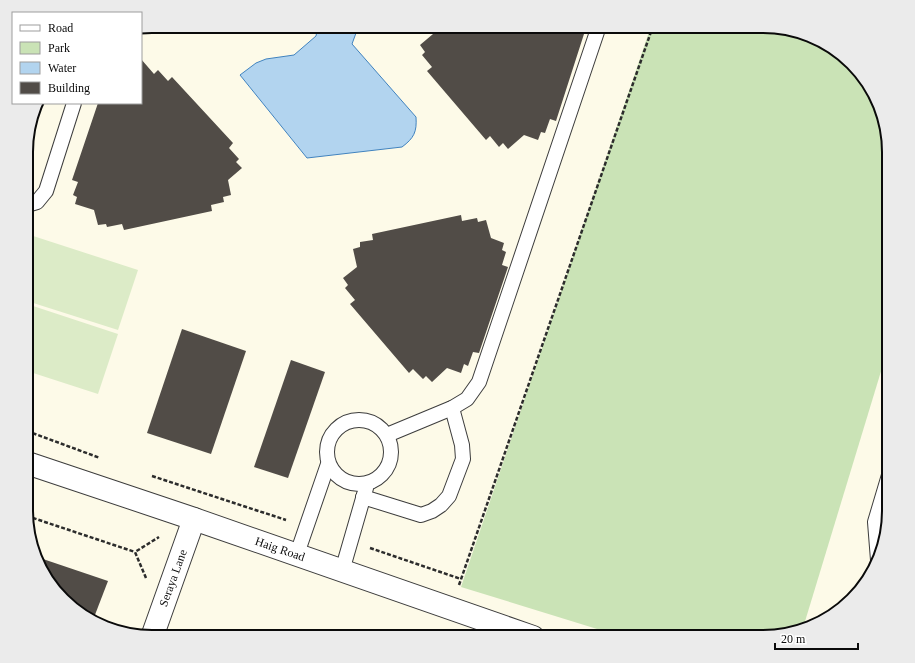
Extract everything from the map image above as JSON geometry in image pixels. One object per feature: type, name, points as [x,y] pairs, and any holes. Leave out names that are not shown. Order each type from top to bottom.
[{"type":"street","name":"Haig Road","points":[[33,465],[297,554],[513,630]]},
{"type":"street","name":"Seraya Lane","points":[[154,630],[194,519]]},
{"type":"lane","points":[[387,435],[452,408],[467,398],[479,382],[597,33]]},
{"type":"lane","points":[[33,203],[37,202],[46,191],[74,104]]},
{"type":"lane","points":[[342,570],[365,491],[387,470],[391,459],[391,446],[387,435],[379,426],[368,421],[356,420],[344,423],[335,430],[328,440],[326,452],[328,464],[334,474],[344,482],[356,485],[365,491],[421,515],[432,511],[441,505],[449,496],[463,459],[462,445],[452,408]]},
{"type":"lane","points":[[297,554],[328,464]]},
{"type":"lane","points":[[877,546],[875,522],[882,498]]},
{"type":"path","points":[[454,609],[460,579],[651,33]]},
{"type":"path","points":[[33,433],[101,459]]},
{"type":"path","points":[[146,474],[306,526]]},
{"type":"path","points":[[33,518],[135,552]]},
{"type":"path","points":[[351,541],[460,579]]},
{"type":"green space","points":[[649,33],[770,33],[801,39],[829,53],[847,68],[862,86],[876,114],[881,137],[882,368],[805,622],[786,628],[763,630],[600,630],[461,587]]},
{"type":"green space","points":[[33,236],[138,270],[118,330],[33,303]]},
{"type":"green space","points":[[33,306],[118,334],[98,394],[33,373]]},
{"type":"water","points":[[317,33],[356,33],[352,44],[416,117],[414,134],[412,138],[402,147],[307,158],[240,75],[256,63],[266,59],[294,55],[316,36]]},
{"type":"building","points":[[433,34],[584,34],[556,121],[550,119],[545,133],[541,132],[538,140],[524,135],[508,149],[503,143],[499,147],[490,136],[486,140],[427,71],[432,67],[422,55],[425,52],[420,45]]},
{"type":"building","points":[[142,60],[154,74],[158,70],[168,81],[172,77],[233,143],[229,148],[239,159],[236,162],[242,168],[228,180],[231,195],[223,197],[224,202],[211,205],[212,211],[124,230],[122,224],[107,227],[106,224],[98,225],[94,210],[75,204],[77,197],[73,195],[78,182],[72,180],[98,104],[142,104]]},
{"type":"building","points":[[461,215],[462,221],[477,218],[478,222],[486,220],[491,238],[504,243],[502,250],[506,252],[502,265],[508,267],[479,353],[473,352],[468,366],[464,364],[461,373],[447,368],[432,382],[426,376],[423,379],[413,369],[409,373],[350,304],[355,300],[345,288],[348,285],[343,278],[357,267],[353,249],[360,247],[360,242],[373,240],[372,234]]},
{"type":"building","points":[[182,329],[246,351],[211,454],[147,433]]},
{"type":"building","points":[[291,360],[325,372],[288,478],[254,467]]},
{"type":"building","points":[[44,559],[108,581],[95,615],[68,595],[49,570]]}]
